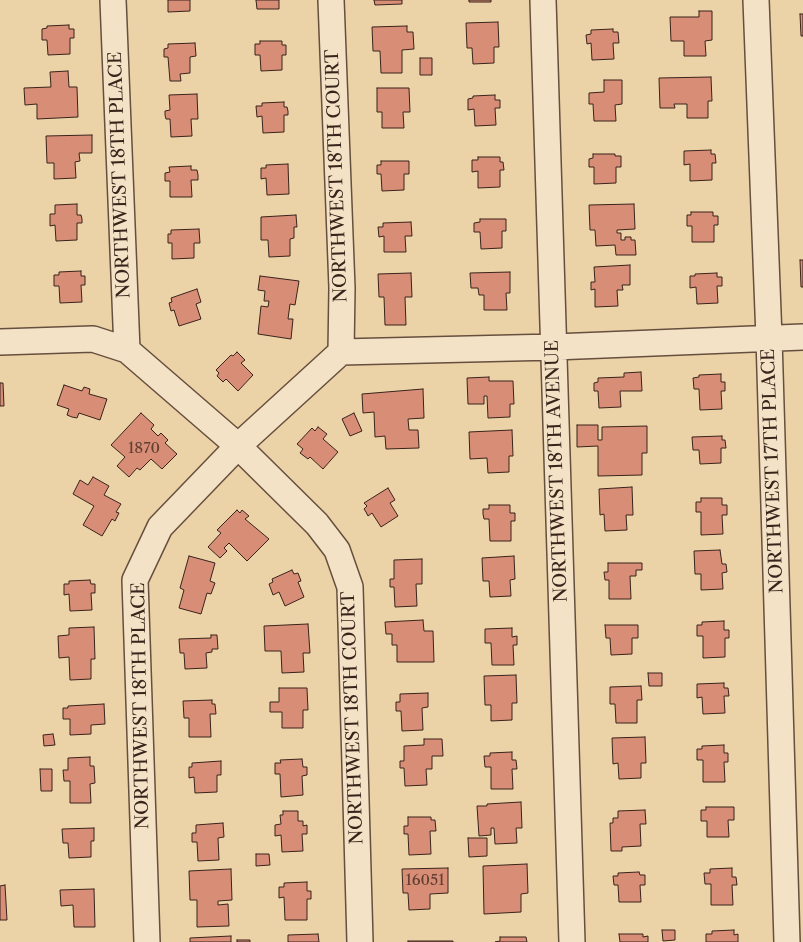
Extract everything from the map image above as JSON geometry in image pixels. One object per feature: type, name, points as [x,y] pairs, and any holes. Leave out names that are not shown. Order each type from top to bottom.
[{"type":"street","name":"NORTHWEST 18TH PLACE","points":[[113,0],[127,350]]},
{"type":"street","name":"NORTHWEST 18TH COURT","points":[[331,0],[342,288],[341,352]]},
{"type":"street","name":"NORTHWEST 18TH AVENUE","points":[[544,0],[572,942]]},
{"type":"street","name":"NORTHWEST 17TH PLACE","points":[[756,0],[770,338],[787,942]]},
{"type":"street","points":[[341,352],[554,347],[803,337]]},
{"type":"street","points":[[0,342],[93,339],[127,350]]},
{"type":"street","name":"NORTHWEST 18TH COURT","points":[[127,350],[238,446],[317,524],[337,550],[350,587],[360,942]]},
{"type":"street","name":"NORTHWEST 18TH PLACE","points":[[147,942],[135,580],[160,527],[238,446],[341,352]]},
{"type":"building","points":[[168,0],[190,0],[190,11],[168,12]]},
{"type":"building","points":[[256,0],[279,0],[279,9],[257,9]]},
{"type":"building","points":[[374,0],[402,0],[402,4],[375,5]]},
{"type":"building","points":[[469,0],[491,0],[491,2],[469,2]]},
{"type":"building","points":[[699,11],[712,11],[712,40],[705,41],[706,56],[684,56],[684,41],[671,41],[670,17],[699,17]]},
{"type":"building","points":[[800,14],[803,14],[803,36],[801,36]]},
{"type":"building","points":[[498,22],[499,47],[494,47],[494,63],[473,64],[472,48],[467,48],[466,23]]},
{"type":"building","points":[[69,25],[69,29],[74,29],[74,38],[70,38],[70,54],[48,55],[47,40],[42,40],[42,29],[47,28],[47,26]]},
{"type":"building","points":[[407,26],[407,32],[413,32],[414,49],[402,50],[402,73],[381,73],[380,51],[373,51],[372,27]]},
{"type":"building","points":[[613,29],[613,32],[618,32],[619,43],[613,43],[614,59],[592,60],[591,43],[587,44],[586,35],[591,34],[591,30]]},
{"type":"building","points":[[260,41],[282,41],[282,45],[286,45],[286,55],[282,55],[282,70],[261,71],[260,55],[255,55],[255,44],[260,44]]},
{"type":"building","points":[[195,43],[196,56],[190,57],[190,73],[180,74],[181,81],[170,81],[168,57],[164,57],[164,49],[168,48],[168,44]]},
{"type":"building","points":[[420,58],[432,58],[432,75],[420,75]]},
{"type":"building","points":[[68,71],[69,87],[77,87],[78,117],[37,119],[37,104],[25,105],[24,88],[51,87],[50,72]]},
{"type":"building","points":[[711,77],[712,101],[708,101],[708,118],[687,118],[687,104],[674,104],[675,108],[660,108],[659,78]]},
{"type":"building","points":[[604,80],[622,80],[622,104],[615,105],[616,121],[594,121],[593,104],[589,104],[589,93],[604,92]]},
{"type":"building","points":[[377,88],[409,88],[410,112],[403,112],[404,128],[382,128],[382,112],[377,112]]},
{"type":"building","points":[[197,94],[198,119],[191,119],[192,136],[171,137],[170,119],[166,119],[165,115],[165,111],[170,110],[169,95]]},
{"type":"building","points":[[495,95],[495,100],[500,100],[500,108],[495,108],[496,125],[475,126],[474,109],[468,110],[468,99],[473,98],[473,96]]},
{"type":"building","points":[[284,102],[288,115],[284,115],[284,132],[263,133],[262,116],[257,117],[256,106],[262,106],[262,103]]},
{"type":"building","points":[[92,135],[92,153],[79,153],[80,161],[75,162],[76,178],[54,179],[54,163],[47,163],[46,136]]},
{"type":"building","points":[[711,150],[711,154],[715,154],[716,163],[712,163],[712,180],[690,181],[690,164],[684,165],[684,151]]},
{"type":"building","points":[[593,154],[615,154],[615,156],[621,156],[621,167],[616,167],[616,183],[594,184],[594,167],[589,167],[589,159],[593,158]]},
{"type":"building","points":[[478,157],[500,157],[504,170],[500,170],[500,187],[478,188],[478,171],[472,172],[472,160],[478,160]]},
{"type":"building","points":[[381,161],[409,161],[409,174],[404,174],[404,190],[382,191],[381,174],[377,174],[377,165],[381,165]]},
{"type":"building","points":[[288,164],[289,194],[267,195],[266,178],[261,179],[261,168],[266,168],[266,165]]},
{"type":"building","points":[[191,166],[191,170],[197,170],[198,175],[198,180],[191,180],[192,197],[170,197],[170,181],[165,181],[165,173],[170,172],[169,167]]},
{"type":"building","points":[[77,204],[77,215],[81,215],[82,223],[77,223],[77,240],[56,241],[55,225],[50,226],[50,214],[55,214],[55,205]]},
{"type":"building","points":[[634,204],[635,229],[617,230],[617,233],[621,233],[621,240],[625,240],[625,237],[631,237],[631,240],[635,240],[636,255],[616,255],[615,245],[596,246],[595,230],[590,230],[589,205]]},
{"type":"building","points":[[691,212],[713,212],[713,216],[718,216],[718,225],[714,225],[714,242],[692,242],[692,226],[687,226],[687,215],[691,215]]},
{"type":"building","points":[[296,215],[297,227],[294,227],[294,238],[290,239],[290,256],[269,257],[268,240],[261,240],[261,217]]},
{"type":"building","points":[[480,219],[506,219],[506,231],[502,231],[502,248],[481,249],[480,232],[474,232],[474,223],[480,222]]},
{"type":"building","points":[[411,222],[412,236],[405,236],[406,252],[384,252],[384,236],[379,237],[378,227],[383,227],[383,223]]},
{"type":"building","points":[[199,229],[200,243],[194,243],[194,258],[172,259],[172,243],[168,243],[168,234],[171,234],[171,230]]},
{"type":"building","points":[[800,260],[803,260],[803,287],[801,287]]},
{"type":"building","points":[[630,265],[630,285],[622,285],[623,290],[617,290],[618,306],[595,307],[595,289],[591,290],[591,282],[595,282],[594,267]]},
{"type":"building","points":[[81,271],[81,276],[85,276],[85,285],[81,285],[82,302],[60,303],[59,286],[54,286],[54,275],[59,275],[59,272]]},
{"type":"building","points":[[510,272],[510,293],[506,293],[507,310],[484,310],[484,295],[479,295],[478,288],[471,288],[470,273]]},
{"type":"building","points":[[411,273],[412,297],[405,297],[406,325],[385,325],[384,297],[379,297],[378,274]]},
{"type":"building","points":[[717,273],[717,277],[722,277],[722,286],[717,286],[718,303],[697,304],[696,287],[690,288],[690,276]]},
{"type":"building","points":[[260,276],[299,281],[295,305],[290,304],[288,319],[293,319],[291,339],[258,334],[261,306],[268,307],[269,301],[264,301],[265,291],[258,290]]},
{"type":"building","points":[[197,289],[201,302],[196,304],[201,319],[179,326],[174,310],[171,311],[169,303],[172,302],[171,298]]},
{"type":"building","points":[[237,352],[245,360],[241,363],[253,375],[238,391],[226,379],[223,382],[217,376],[219,373],[216,370],[231,355],[233,356]]},
{"type":"building","points":[[641,372],[642,391],[620,391],[621,407],[599,408],[598,391],[594,391],[594,383],[598,382],[598,378],[624,377],[624,373]]},
{"type":"building","points":[[721,374],[721,382],[725,382],[725,391],[721,391],[722,409],[700,410],[699,389],[694,389],[693,378],[699,377],[699,375]]},
{"type":"building","points":[[489,377],[489,381],[513,381],[514,404],[510,404],[510,417],[488,418],[487,396],[484,396],[484,404],[468,404],[467,378]]},
{"type":"building","points":[[0,383],[3,383],[4,406],[0,406]]},
{"type":"building","points":[[64,385],[82,391],[84,387],[90,389],[89,394],[107,399],[100,420],[79,413],[77,418],[67,415],[69,409],[57,405]]},
{"type":"building","points":[[423,389],[424,418],[408,419],[409,430],[418,430],[419,448],[386,449],[385,436],[375,437],[374,412],[363,413],[362,394]]},
{"type":"building","points":[[141,413],[154,425],[151,429],[158,436],[161,433],[168,440],[165,443],[177,454],[162,469],[151,459],[140,470],[137,468],[129,477],[117,466],[125,457],[111,445]]},
{"type":"building","points":[[354,413],[362,431],[350,436],[342,419]]},
{"type":"building","points":[[577,425],[598,425],[598,440],[602,440],[602,427],[647,426],[647,453],[642,453],[642,475],[598,476],[598,446],[577,447]]},
{"type":"building","points":[[318,427],[327,434],[323,439],[338,452],[323,469],[310,457],[308,459],[300,453],[303,449],[297,444],[312,428],[315,431]]},
{"type":"building","points":[[512,430],[513,456],[509,456],[509,472],[488,473],[487,458],[470,459],[469,432]]},
{"type":"building","points":[[722,436],[722,440],[725,440],[726,448],[721,448],[721,463],[700,464],[699,450],[693,450],[692,437]]},
{"type":"building","points":[[93,477],[109,486],[104,495],[121,504],[116,512],[119,513],[115,521],[112,519],[102,536],[83,525],[94,506],[73,494],[80,480],[88,485]]},
{"type":"building","points":[[632,487],[633,515],[626,515],[627,530],[605,531],[604,514],[600,515],[599,489]]},
{"type":"building","points":[[388,488],[395,500],[390,503],[398,516],[381,527],[372,513],[368,516],[364,509],[367,506],[364,503]]},
{"type":"building","points":[[701,498],[722,498],[722,505],[727,505],[727,515],[722,515],[723,534],[701,535],[701,512],[696,512],[696,502],[701,502]]},
{"type":"building","points":[[489,505],[510,505],[510,513],[515,513],[515,521],[511,521],[511,541],[490,541],[489,519],[484,519],[483,514],[483,509],[489,509]]},
{"type":"building","points":[[237,510],[240,513],[242,510],[249,516],[245,519],[269,539],[247,561],[229,543],[224,548],[227,551],[220,558],[208,547],[221,533],[217,530]]},
{"type":"building","points":[[720,550],[722,564],[726,564],[727,572],[722,573],[723,589],[701,590],[701,574],[695,574],[694,551]]},
{"type":"building","points":[[189,556],[215,563],[210,581],[215,583],[211,594],[207,593],[201,614],[179,608],[184,590],[180,588]]},
{"type":"building","points":[[514,556],[515,579],[510,580],[511,596],[490,597],[489,581],[483,581],[482,558]]},
{"type":"building","points":[[422,559],[422,584],[416,584],[417,606],[395,607],[394,587],[390,587],[390,579],[394,579],[394,560]]},
{"type":"building","points":[[608,563],[642,563],[642,570],[636,570],[636,576],[630,576],[631,599],[609,599],[609,580],[605,580],[604,572],[608,572]]},
{"type":"building","points":[[292,570],[294,574],[298,573],[301,581],[298,582],[304,597],[285,606],[279,592],[273,595],[269,584],[273,582],[272,579]]},
{"type":"building","points":[[90,580],[91,584],[95,584],[95,593],[91,593],[92,610],[70,611],[69,594],[64,595],[64,584],[69,584],[69,581]]},
{"type":"building","points":[[423,620],[424,631],[433,631],[434,662],[397,662],[397,645],[392,645],[392,634],[386,634],[385,622]]},
{"type":"building","points":[[724,621],[724,630],[729,630],[729,638],[725,638],[725,657],[703,658],[703,636],[697,636],[697,625],[702,625],[702,622]]},
{"type":"building","points":[[308,624],[310,653],[303,653],[304,672],[282,673],[281,651],[265,651],[264,626]]},
{"type":"building","points":[[605,625],[638,625],[638,638],[632,638],[632,654],[611,655],[610,638],[606,638]]},
{"type":"building","points":[[94,627],[95,659],[91,659],[91,679],[70,680],[69,657],[59,658],[58,636],[69,635],[69,628]]},
{"type":"building","points":[[512,628],[512,637],[517,636],[517,645],[513,645],[514,665],[492,665],[491,643],[485,643],[485,629]]},
{"type":"building","points":[[211,635],[217,635],[218,649],[212,649],[212,652],[206,653],[207,668],[185,669],[184,653],[180,653],[179,639],[211,638]]},
{"type":"building","points":[[648,673],[662,673],[662,686],[649,686]]},
{"type":"building","points":[[516,675],[517,703],[512,703],[512,720],[491,721],[491,705],[485,705],[484,676]]},
{"type":"building","points":[[724,683],[724,688],[728,688],[729,696],[724,696],[725,713],[703,714],[702,697],[697,698],[697,684]]},
{"type":"building","points":[[641,686],[642,700],[637,700],[637,723],[616,723],[615,704],[610,704],[610,687]]},
{"type":"building","points":[[279,688],[307,688],[308,710],[303,710],[303,728],[282,728],[282,712],[270,712],[270,702],[279,702]]},
{"type":"building","points":[[428,693],[428,707],[422,708],[423,730],[402,731],[401,711],[396,711],[396,702],[400,702],[400,694]]},
{"type":"building","points":[[212,700],[212,704],[215,704],[216,714],[210,714],[211,737],[189,737],[189,718],[184,718],[183,701]]},
{"type":"building","points":[[104,704],[105,724],[91,725],[91,734],[70,735],[70,719],[63,719],[63,708],[68,708],[68,706]]},
{"type":"building","points":[[53,734],[55,745],[44,746],[43,735]]},
{"type":"building","points":[[645,737],[646,763],[641,763],[641,778],[619,779],[618,763],[613,764],[612,738]]},
{"type":"building","points":[[424,739],[442,739],[443,756],[432,756],[432,769],[426,769],[427,785],[405,786],[404,768],[400,768],[400,761],[404,761],[404,746],[424,745]]},
{"type":"building","points":[[724,745],[724,753],[728,753],[728,762],[724,762],[725,782],[703,782],[703,760],[697,760],[697,749],[702,749],[702,746]]},
{"type":"building","points":[[512,752],[512,760],[516,760],[517,769],[512,769],[513,789],[491,789],[491,767],[485,767],[484,756],[490,756],[490,753]]},
{"type":"building","points":[[90,757],[90,766],[94,766],[95,783],[90,784],[91,803],[70,803],[70,781],[64,781],[63,770],[68,770],[68,758]]},
{"type":"building","points":[[302,759],[303,767],[307,767],[307,775],[302,776],[303,795],[281,797],[280,774],[275,774],[275,763],[281,763],[280,760]]},
{"type":"building","points":[[221,761],[221,775],[217,775],[217,792],[195,793],[194,777],[189,778],[189,767],[192,767],[192,763]]},
{"type":"building","points":[[40,769],[52,769],[52,791],[41,791]]},
{"type":"building","points":[[521,802],[522,828],[516,828],[517,843],[495,844],[494,828],[491,828],[491,835],[479,836],[477,806]]},
{"type":"building","points":[[706,807],[734,807],[734,820],[728,820],[729,837],[707,837],[707,821],[701,821],[701,810],[706,810]]},
{"type":"building","points":[[645,810],[646,824],[640,824],[641,846],[622,847],[622,851],[611,851],[610,823],[613,823],[613,818],[618,818],[618,811]]},
{"type":"building","points":[[283,811],[298,811],[298,821],[303,821],[303,826],[307,825],[307,834],[302,834],[303,851],[282,852],[281,835],[275,836],[275,825],[281,824],[280,815],[283,815]]},
{"type":"building","points":[[408,817],[431,817],[431,820],[435,820],[436,831],[430,831],[431,854],[409,855],[408,834],[404,834],[404,826],[408,826]]},
{"type":"building","points":[[223,823],[224,837],[218,838],[219,860],[198,861],[197,842],[192,842],[192,833],[196,833],[196,825]]},
{"type":"building","points":[[94,828],[94,841],[91,841],[91,857],[69,858],[68,843],[63,843],[62,829]]},
{"type":"building","points":[[468,838],[487,838],[487,856],[469,857]]},
{"type":"building","points":[[256,854],[269,854],[270,865],[256,866]]},
{"type":"building","points":[[527,864],[528,893],[521,894],[521,912],[484,914],[483,866]]},
{"type":"building","points":[[448,868],[448,893],[430,894],[430,909],[409,910],[408,893],[403,893],[402,869]]},
{"type":"building","points":[[732,868],[732,877],[736,877],[737,885],[732,885],[733,905],[711,905],[711,884],[705,884],[704,873],[710,873],[710,869]]},
{"type":"building","points":[[231,869],[232,900],[218,901],[218,905],[228,904],[229,926],[197,927],[197,900],[190,900],[189,871]]},
{"type":"building","points":[[639,872],[640,875],[645,875],[645,885],[640,885],[641,902],[619,902],[618,885],[614,885],[613,876],[618,876],[618,873]]},
{"type":"building","points":[[307,882],[307,891],[311,891],[311,899],[307,899],[307,920],[285,920],[284,897],[279,898],[279,887],[284,887],[284,883]]},
{"type":"building","points":[[5,885],[7,920],[0,920],[0,886]]},
{"type":"building","points":[[94,889],[95,927],[74,927],[73,905],[61,906],[60,890]]},
{"type":"building","points":[[662,930],[675,930],[675,940],[663,941]]},
{"type":"building","points":[[734,930],[734,935],[738,934],[738,942],[706,942],[706,934],[712,934],[712,931]]},
{"type":"building","points":[[318,934],[319,942],[288,942],[288,935]]},
{"type":"building","points":[[619,934],[643,934],[643,937],[648,936],[648,942],[620,942]]},
{"type":"building","points":[[231,936],[231,942],[190,942],[190,938]]},
{"type":"building","points":[[500,937],[526,937],[527,942],[495,942],[500,941]]},
{"type":"building","points":[[237,940],[250,940],[250,942],[237,942]]},
{"type":"building","points":[[453,941],[453,942],[408,942]]}]
